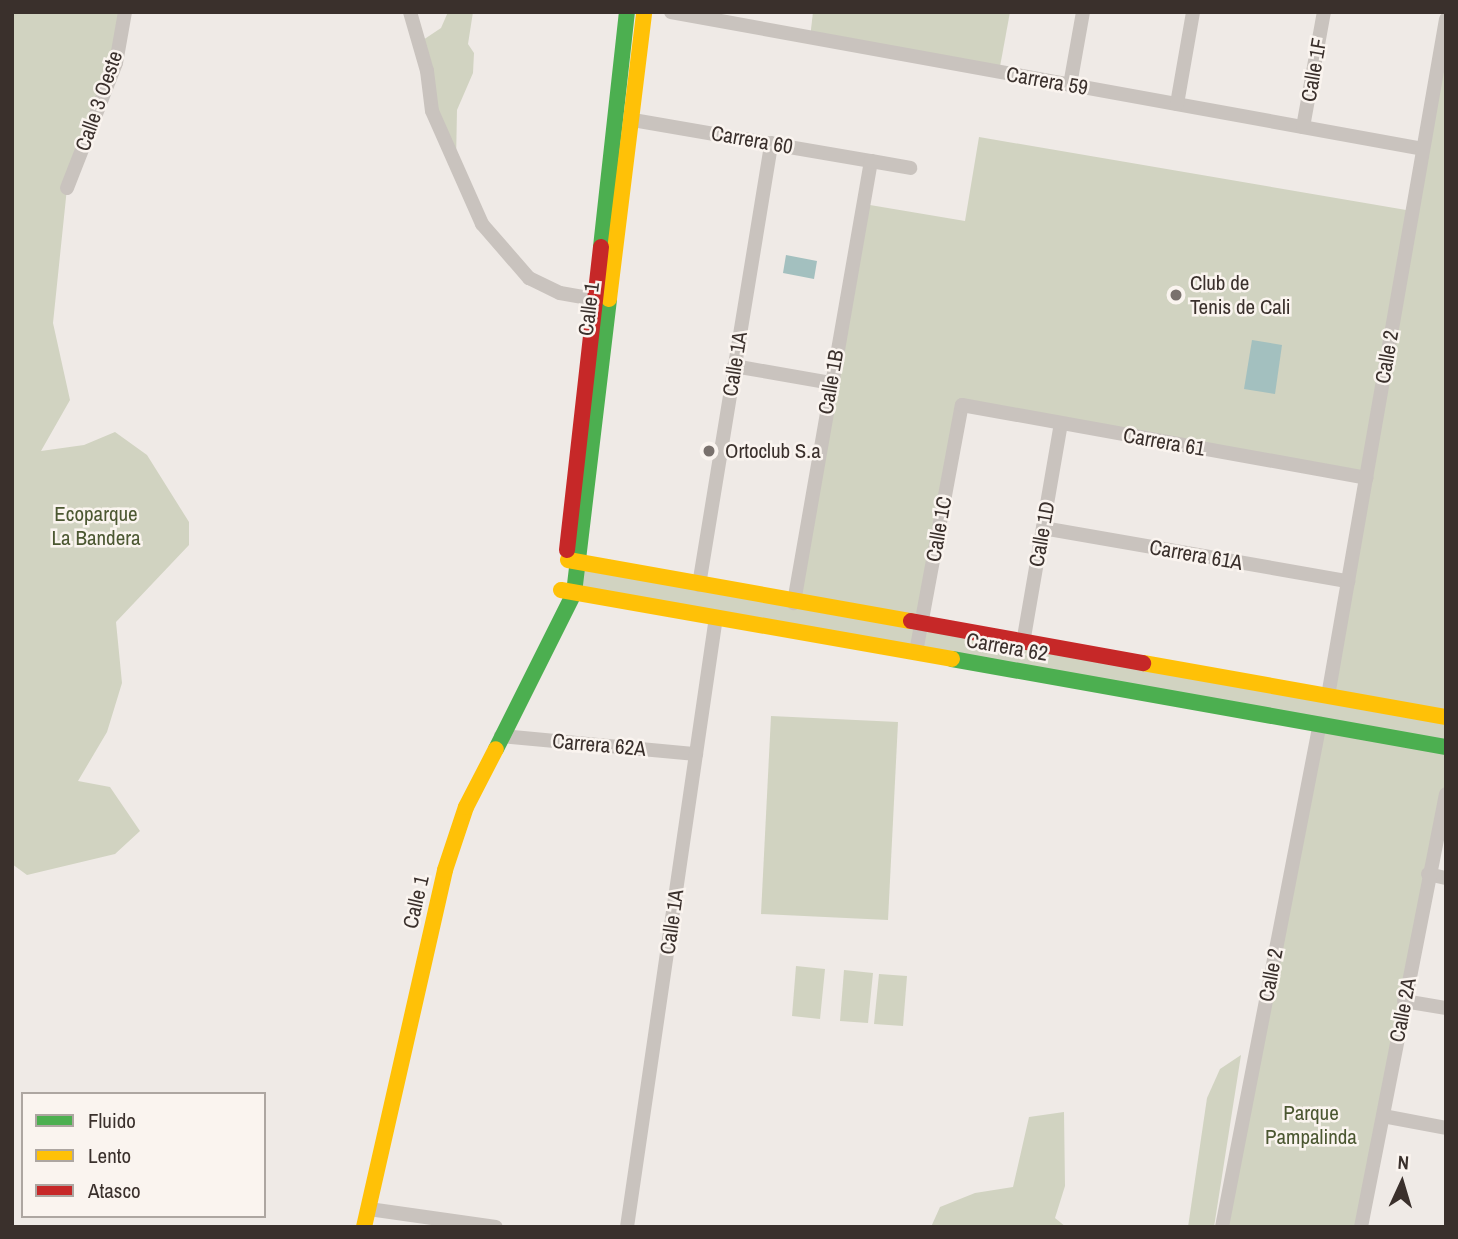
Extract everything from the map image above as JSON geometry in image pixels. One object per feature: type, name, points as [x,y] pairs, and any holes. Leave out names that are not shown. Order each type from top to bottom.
[{"type":"street","name":"Calle 3 Oeste","points":[[67,188],[116,63],[125,12]]},
{"type":"street","points":[[410,12],[428,71],[432,111],[482,224],[529,278],[561,293],[595,299]]},
{"type":"street","name":"Calle 1","points":[[572,561],[595,299],[627,12]]},
{"type":"street","name":"Calle 1","points":[[364,1227],[445,870],[466,807],[553,640],[566,596],[633,120],[644,12]]},
{"type":"street","name":"Carrera 59","points":[[671,12],[1423,149]]},
{"type":"street","points":[[1070,85],[1083,12]]},
{"type":"street","points":[[1177,104],[1193,12]]},
{"type":"street","name":"Calle 1F","points":[[1303,127],[1324,12]]},
{"type":"street","name":"Calle 2","points":[[1328,696],[1446,20]]},
{"type":"street","name":"Carrera 60","points":[[633,120],[910,168]]},
{"type":"street","name":"Calle 1A","points":[[699,585],[771,143]]},
{"type":"street","name":"Calle 1B","points":[[794,603],[871,161]]},
{"type":"street","points":[[734,366],[831,383]]},
{"type":"street","name":"Carrera 61","points":[[962,405],[1366,478]]},
{"type":"street","name":"Calle 1C","points":[[916,652],[962,405]]},
{"type":"street","name":"Calle 1D","points":[[1023,643],[1061,424]]},
{"type":"street","name":"Carrera 61A","points":[[1043,528],[1348,581]]},
{"type":"street","name":"Carrera 62","points":[[572,561],[921,626],[1446,717]]},
{"type":"street","name":"Carrera 62","points":[[566,596],[716,617],[1446,747]]},
{"type":"street","name":"Calle 1A","points":[[627,1227],[716,617]]},
{"type":"street","points":[[1164,696],[1169,668]]},
{"type":"street","name":"Calle 2","points":[[1222,1227],[1320,723]]},
{"type":"street","name":"Carrera 62A","points":[[501,736],[696,754]]},
{"type":"street","name":"Calle 2A","points":[[1362,1227],[1428,874],[1446,794]]},
{"type":"street","points":[[1428,874],[1446,878]]},
{"type":"street","points":[[1404,1001],[1446,1008]]},
{"type":"street","points":[[1382,1116],[1446,1128]]},
{"type":"street","points":[[369,1209],[496,1227]]},
{"type":"green space","name":"Ecoparque La Bandera","points":[[12,12],[125,12],[116,63],[67,188],[53,323],[70,400],[41,451],[84,445],[115,432],[147,455],[189,522],[189,545],[116,622],[122,683],[107,732],[78,781],[110,787],[140,831],[115,854],[27,875],[12,864]]},
{"type":"green space","points":[[448,12],[473,12],[468,44],[474,53],[473,73],[457,110],[456,162],[447,152],[420,42],[441,28]]},
{"type":"green space","points":[[813,12],[1010,12],[999,72],[810,38]]},
{"type":"green space","name":"Parque Pampalinda","points":[[1446,19],[1446,794],[1361,1227],[1222,1227],[1320,723],[574,593],[579,562],[794,602],[864,204],[965,221],[979,137],[1412,211]],"holes":[[[962,405],[1366,478],[1328,696],[921,626]]]},
{"type":"green space","points":[[771,716],[898,722],[888,920],[761,914]]},
{"type":"green space","points":[[796,966],[825,969],[820,1019],[792,1016]]},
{"type":"green space","points":[[844,970],[873,973],[868,1023],[840,1021]]},
{"type":"green space","points":[[879,974],[907,976],[903,1026],[874,1024]]},
{"type":"green space","points":[[1241,1055],[1214,1227],[1188,1227],[1207,1098],[1220,1069]]},
{"type":"green space","points":[[1064,1112],[1065,1186],[1055,1218],[1066,1227],[931,1227],[940,1207],[975,1193],[1013,1187],[1029,1117]]},
{"type":"water","points":[[786,255],[817,261],[814,279],[783,273]]},
{"type":"water","points":[[1252,340],[1282,345],[1275,394],[1244,389]]},
{"type":"traffic: fast","points":[[601,247],[627,12]]},
{"type":"traffic: fast","points":[[496,749],[574,593],[609,299]]},
{"type":"traffic: fast","points":[[952,659],[1446,747]]},
{"type":"traffic: slow","points":[[609,299],[644,12]]},
{"type":"traffic: slow","points":[[568,560],[911,621]]},
{"type":"traffic: slow","points":[[561,590],[952,659]]},
{"type":"traffic: slow","points":[[1143,663],[1446,717]]},
{"type":"traffic: slow","points":[[364,1227],[445,870],[466,807],[496,749]]},
{"type":"traffic: jam","points":[[567,550],[601,247]]},
{"type":"traffic: jam","points":[[911,621],[1143,663]]},
{"type":"place","name":"Club de Tenis de Cali","points":[[1176,295]]},
{"type":"place","name":"Ortoclub S.a","points":[[709,451]]}]
